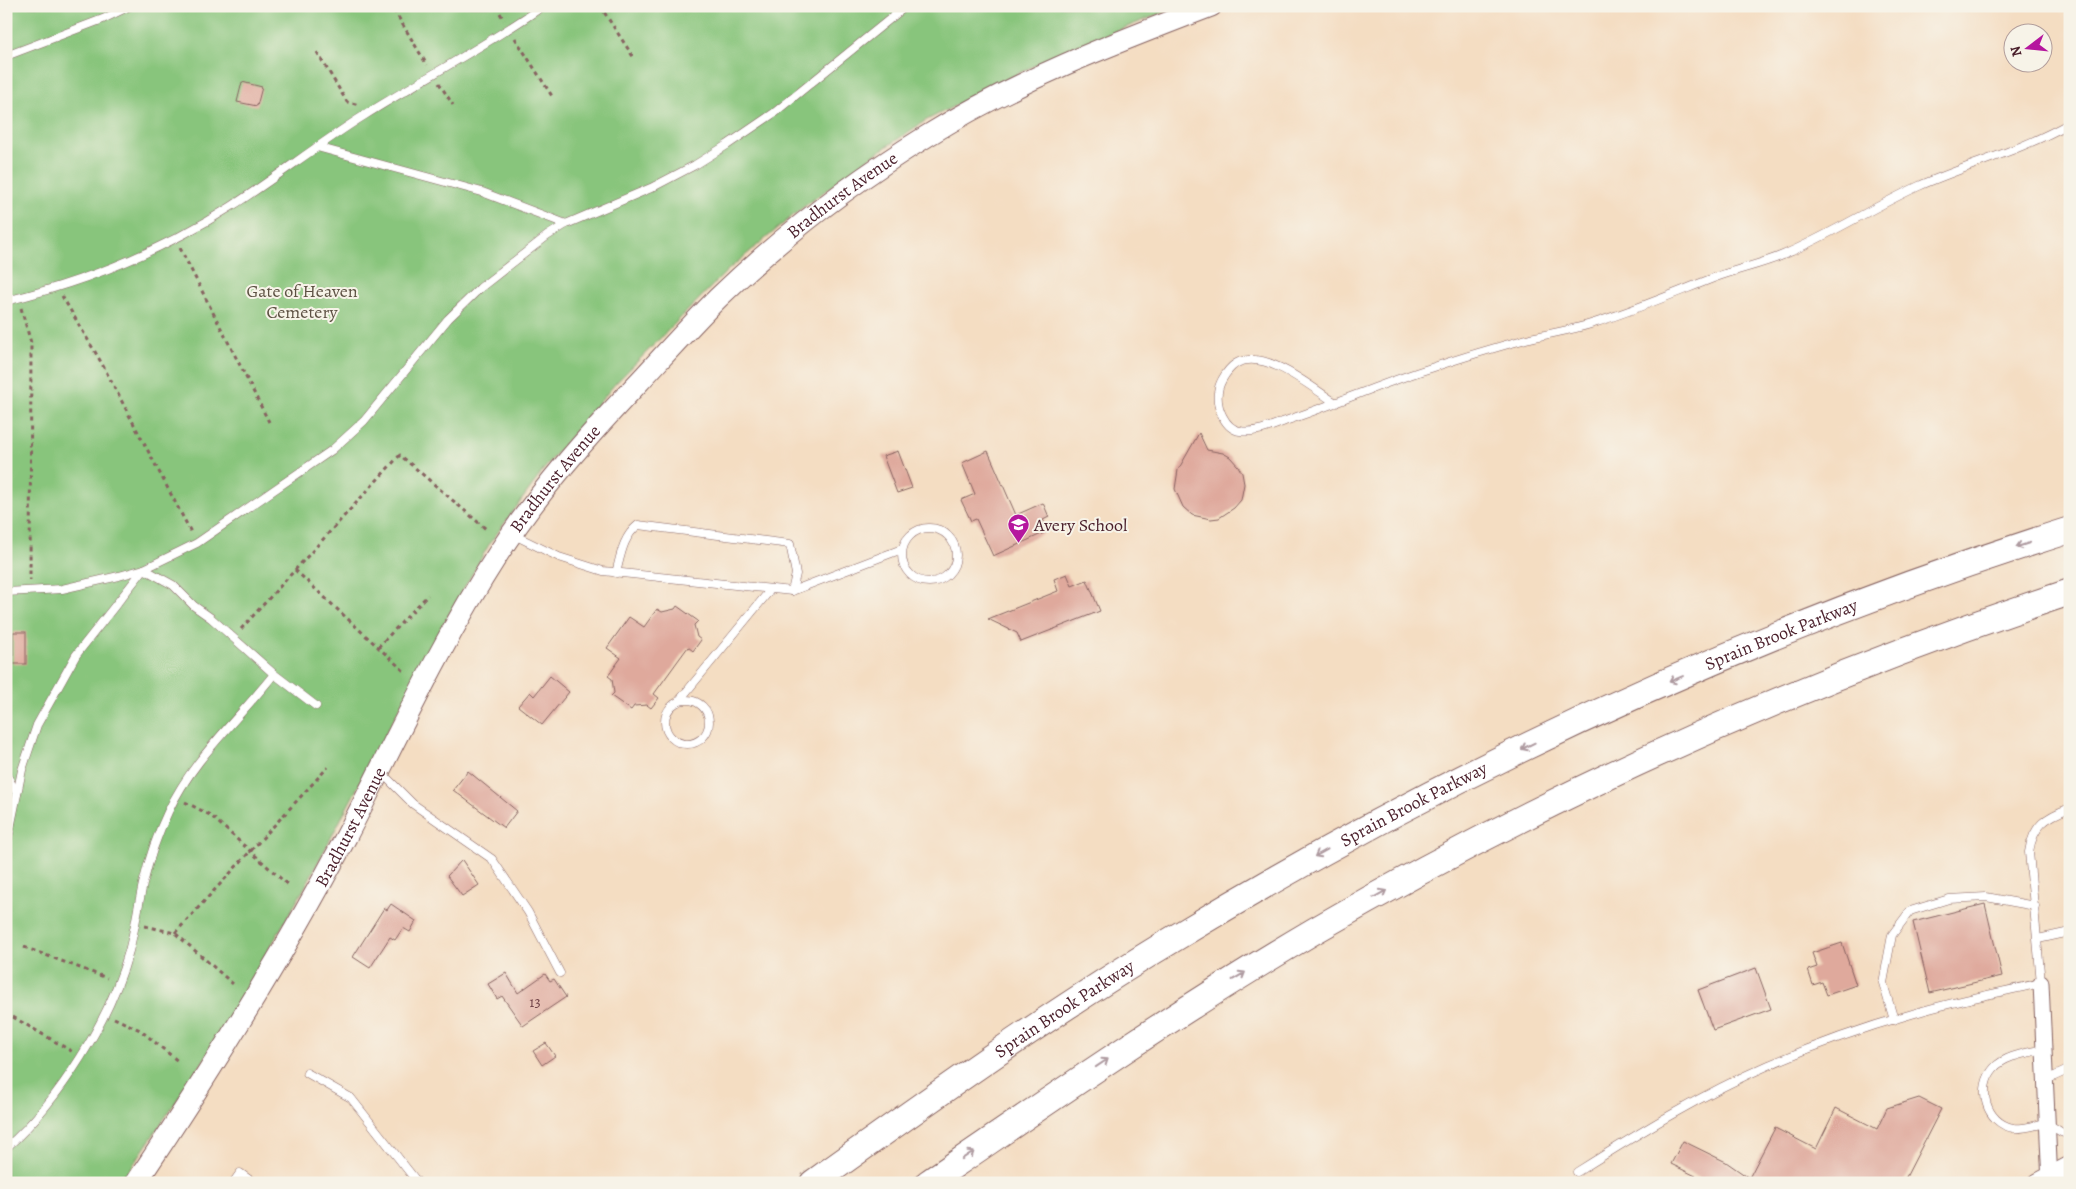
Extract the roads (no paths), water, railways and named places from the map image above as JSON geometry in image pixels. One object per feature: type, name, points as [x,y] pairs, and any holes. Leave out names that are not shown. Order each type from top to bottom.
[{"type":"highway","name":"Sprain Brook Parkway","points":[[813,1183],[976,1066],[1087,993],[1266,884],[1395,813],[1557,732],[1751,646],[1925,579],[2070,530]]},
{"type":"highway","points":[[928,1183],[1111,1058],[1212,992],[1367,901],[1526,816],[1678,744],[1797,692],[1933,640],[2070,592]]},
{"type":"main road","name":"Bradhurst Avenue","points":[[136,1183],[276,961],[340,847],[464,610],[512,534],[536,500],[578,448],[714,302],[789,236],[853,186],[927,136],[986,102],[1063,65],[1211,6]]},
{"type":"street","points":[[2041,982],[2046,1080],[2046,1181]]},
{"type":"street","points":[[2046,1181],[2070,1166]]},
{"type":"lane","points":[[6,56],[104,19],[130,6]]},
{"type":"lane","points":[[6,301],[57,286],[139,256],[175,238],[230,207],[375,109],[542,6]]},
{"type":"lane","points":[[6,592],[62,589],[144,569],[197,543],[332,450],[364,421],[448,319],[480,288],[547,236],[566,224],[650,188],[695,165],[727,145],[774,113],[906,6]]},
{"type":"lane","points":[[1336,403],[1277,365],[1256,359],[1238,362],[1224,377],[1217,393],[1221,413],[1228,426],[1240,431],[1258,430],[1336,403],[1430,368],[1529,338],[1592,324],[1659,301],[1718,276],[1782,256],[1896,197],[1942,176],[1999,157],[2040,140],[2070,123]]},
{"type":"lane","points":[[317,147],[482,192],[566,224]]},
{"type":"lane","points":[[616,573],[624,542],[630,531],[638,525],[790,544],[796,574],[792,591]]},
{"type":"lane","points":[[512,534],[559,557],[603,571],[792,591],[902,549],[911,534],[927,528],[935,529],[950,538],[956,554],[955,563],[944,578],[935,582],[917,580],[904,567],[902,549]]},
{"type":"lane","points":[[144,569],[173,585],[194,606],[234,637],[274,674],[316,706]]},
{"type":"lane","points":[[6,848],[22,770],[37,725],[76,655],[144,569]]},
{"type":"lane","points":[[678,702],[693,701],[705,709],[708,716],[708,730],[698,741],[685,744],[678,742],[668,732],[666,718],[668,712],[771,589]]},
{"type":"lane","points":[[6,1148],[36,1119],[69,1075],[104,1014],[129,951],[151,857],[175,798],[197,766],[274,674]]},
{"type":"lane","points":[[380,771],[412,804],[492,860],[528,912],[560,973]]},
{"type":"lane","points":[[6,774],[17,794]]},
{"type":"lane","points":[[1577,1172],[1703,1097],[1768,1066],[1836,1039],[1912,1014],[2041,982],[2029,852],[2033,832],[2051,817],[2070,808]]},
{"type":"lane","points":[[1894,1020],[1883,983],[1892,935],[1910,911],[1949,899],[1986,897],[2035,906]]},
{"type":"lane","points":[[2038,939],[2070,932]]},
{"type":"lane","points":[[2044,1049],[2013,1056],[1994,1068],[1987,1083],[1984,1098],[1993,1118],[2014,1129],[2047,1123],[2061,1132],[2070,1135]]},
{"type":"lane","points":[[2046,1080],[2070,1069]]},
{"type":"lane","points":[[307,1073],[351,1098],[418,1183]]},
{"type":"lane","points":[[234,1183],[240,1173],[254,1183]]},
{"type":"place","name":"Avery School","points":[[1018,544]]},
{"type":"park label","name":"Gate of Heaven Cemetery","points":[[302,301]]}]
